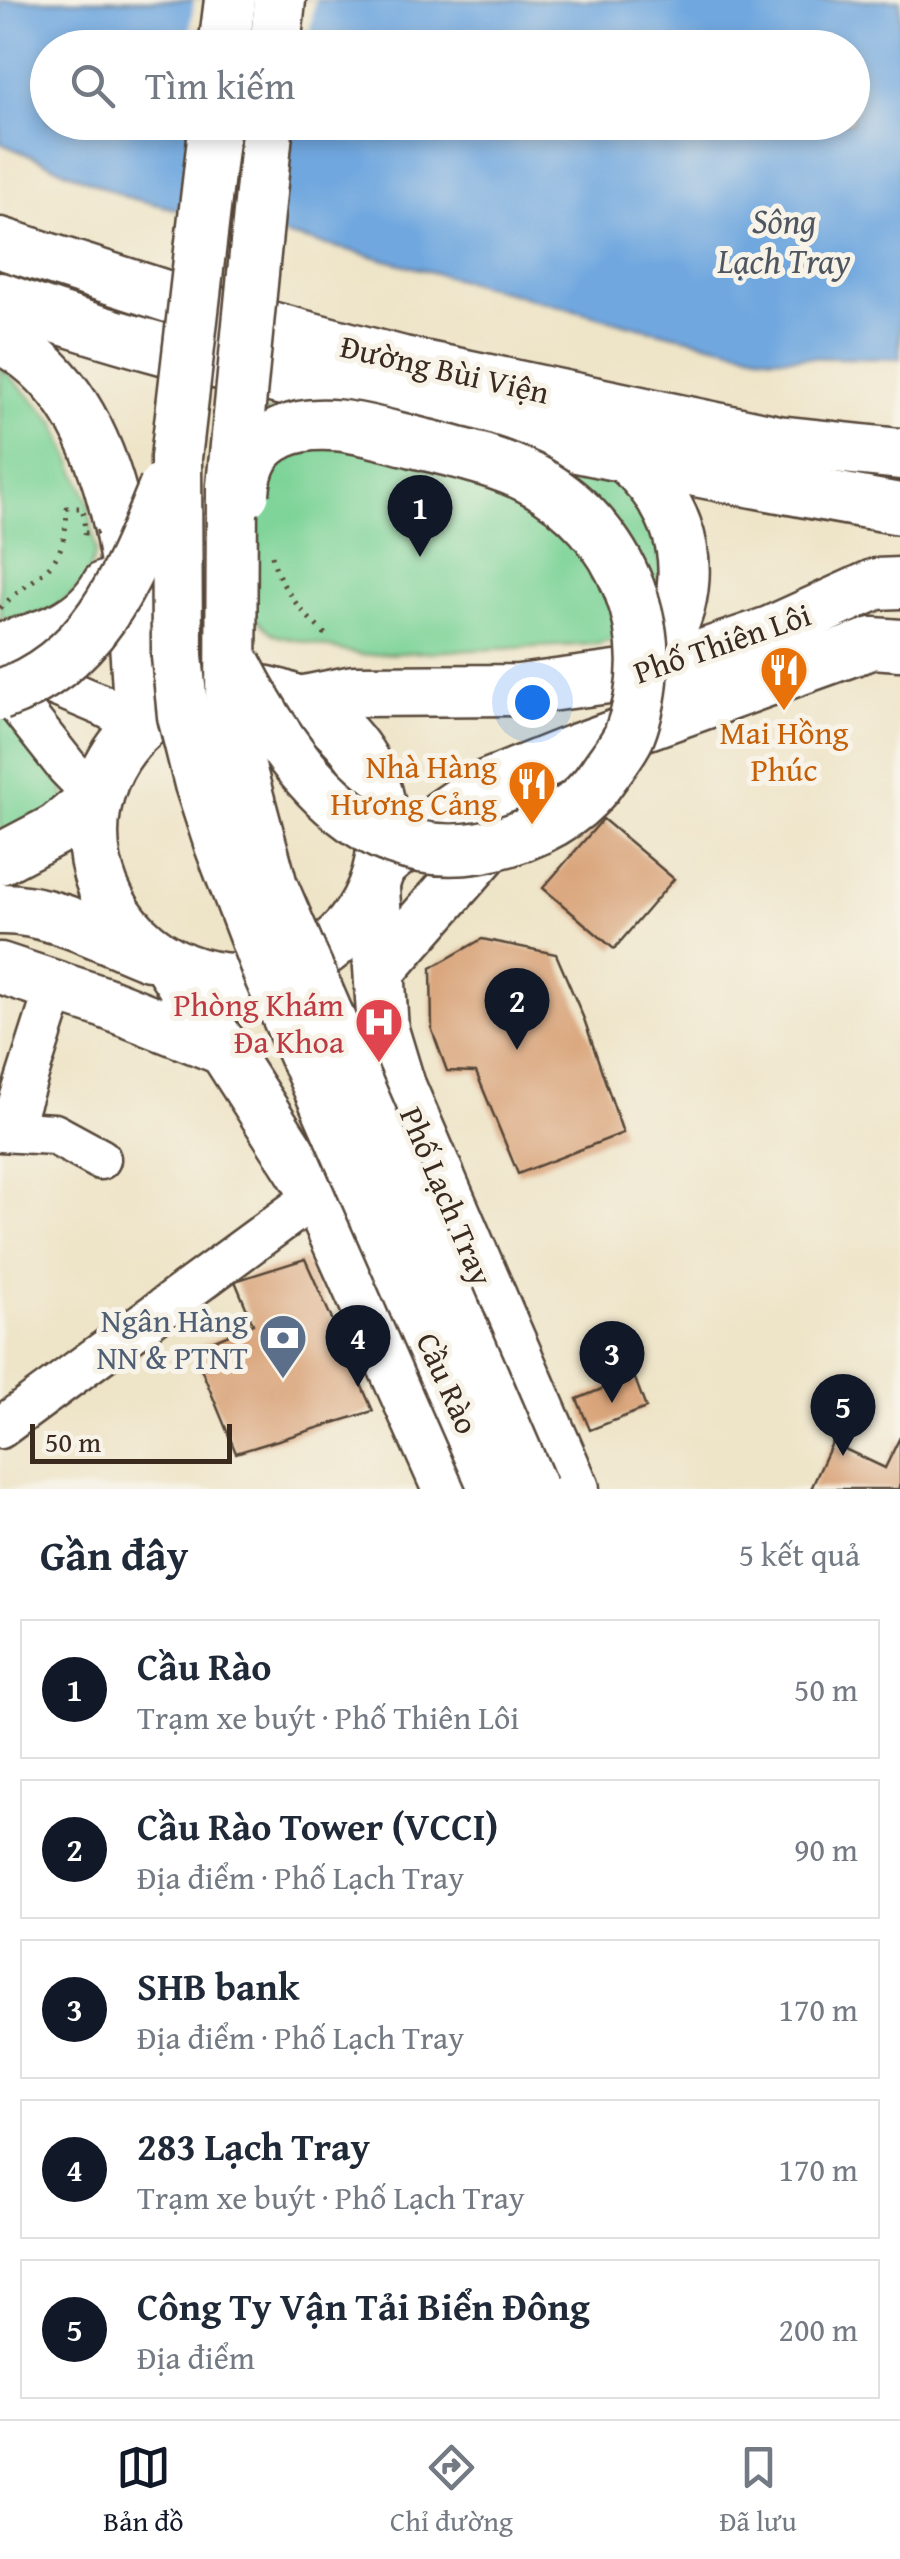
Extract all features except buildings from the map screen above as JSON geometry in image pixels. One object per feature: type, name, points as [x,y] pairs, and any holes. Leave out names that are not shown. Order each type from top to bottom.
[{"type":"main road","points":[[226,30],[230,0]]},
{"type":"main road","points":[[277,30],[280,0]]},
{"type":"main road","name":"Cầu Rào","points":[[213,140],[176,458],[176,656],[183,716],[220,846],[290,1026],[494,1489]]},
{"type":"main road","name":"Cầu Rào","points":[[266,140],[232,486],[231,712],[240,767],[272,886],[532,1489]]},
{"type":"main road","name":"Đường Bùi Viện","points":[[0,243],[228,316],[404,362],[778,441],[900,454]]},
{"type":"main road","name":"Đường Bùi Viện","points":[[0,298],[62,321],[216,364],[629,460],[900,509]]},
{"type":"main road","points":[[0,338],[47,369],[100,454],[118,535],[135,644],[140,725]]},
{"type":"main road","points":[[231,655],[256,704],[301,770],[344,814],[399,842],[462,850],[522,837],[573,810],[596,788],[628,738],[642,685],[642,632],[635,602],[614,554],[576,510],[530,478],[486,461],[361,428],[308,425],[284,431],[251,458],[244,498],[243,560],[250,644],[292,699]]},
{"type":"main road","points":[[0,695],[66,660],[89,635],[117,592],[176,458]]},
{"type":"main road","points":[[629,460],[656,484],[670,509],[680,540],[683,576],[678,609],[653,672]]},
{"type":"main road","name":"Phố Thiên Lôi","points":[[292,699],[354,690],[519,690],[653,672],[770,632],[892,580]]},
{"type":"main road","name":"Phố Thiên Lôi","points":[[378,877],[444,814],[485,786],[575,750],[891,639]]},
{"type":"main road","points":[[0,909],[18,909],[74,925],[168,962],[209,977],[253,979],[296,968],[333,945],[362,912],[378,877],[385,826],[377,787],[360,752],[333,723],[292,699],[247,688],[208,691],[172,704],[140,725],[113,758],[96,797],[92,846],[104,892],[130,932],[168,962],[317,1195],[448,1489]]},
{"type":"main road","points":[[382,969],[575,750]]},
{"type":"main road","points":[[0,859],[57,828],[96,797]]},
{"type":"main road","name":"Phố Lạch Tray","points":[[378,877],[383,1030],[400,1086],[574,1489]]},
{"type":"main road","points":[[0,968],[227,1051]]},
{"type":"main road","points":[[275,1128],[298,1090],[325,1071],[342,1067],[369,1070],[400,1086]]},
{"type":"street","points":[[0,643],[62,625],[98,592],[118,535]]},
{"type":"street","points":[[0,662],[140,725]]},
{"type":"street","points":[[0,682],[67,768],[96,797]]},
{"type":"street","points":[[56,987],[5,1131],[54,1134],[100,1158]]},
{"type":"street","points":[[0,1428],[317,1195]]},
{"type":"path","points":[[0,608],[55,563],[66,534],[67,508],[83,508],[85,533],[118,535]]},
{"type":"path","points":[[272,552],[275,568],[300,609],[328,638]]},
{"type":"green space","points":[[0,366],[55,422],[88,500],[96,552],[85,583],[52,611],[15,619],[0,618]]},
{"type":"green space","points":[[329,404],[611,472],[643,510],[656,535],[663,566],[653,607],[625,636],[599,644],[362,655],[274,635],[240,605],[242,433],[266,412]]},
{"type":"green space","points":[[0,695],[62,779],[66,807],[0,856]]},
{"type":"water","name":"Sông Lạch Tray","points":[[0,0],[900,0],[900,359],[772,357],[126,197],[0,143]]},
{"type":"pier","points":[[194,0],[315,0],[310,30],[190,30]]},
{"type":"place","name":"Cầu Rào","points":[[420,557]]},
{"type":"place","name":"Mai Hồng Phúc","points":[[784,712]]},
{"type":"place","name":"Nhà Hàng Hương Cảng","points":[[532,826]]},
{"type":"place","name":"Cầu Rào Tower (VCCI)","points":[[517,1050]]},
{"type":"place","name":"Phòng Khám Đa Khoa","points":[[379,1064]]},
{"type":"place","name":"Ngân Hàng NN & PTNT","points":[[283,1380]]},
{"type":"place","name":"283 Lạch Tray","points":[[358,1387]]},
{"type":"place","name":"SHB bank","points":[[612,1403]]},
{"type":"place","name":"Công Ty Vận Tải Biển Đông","points":[[843,1456]]}]
